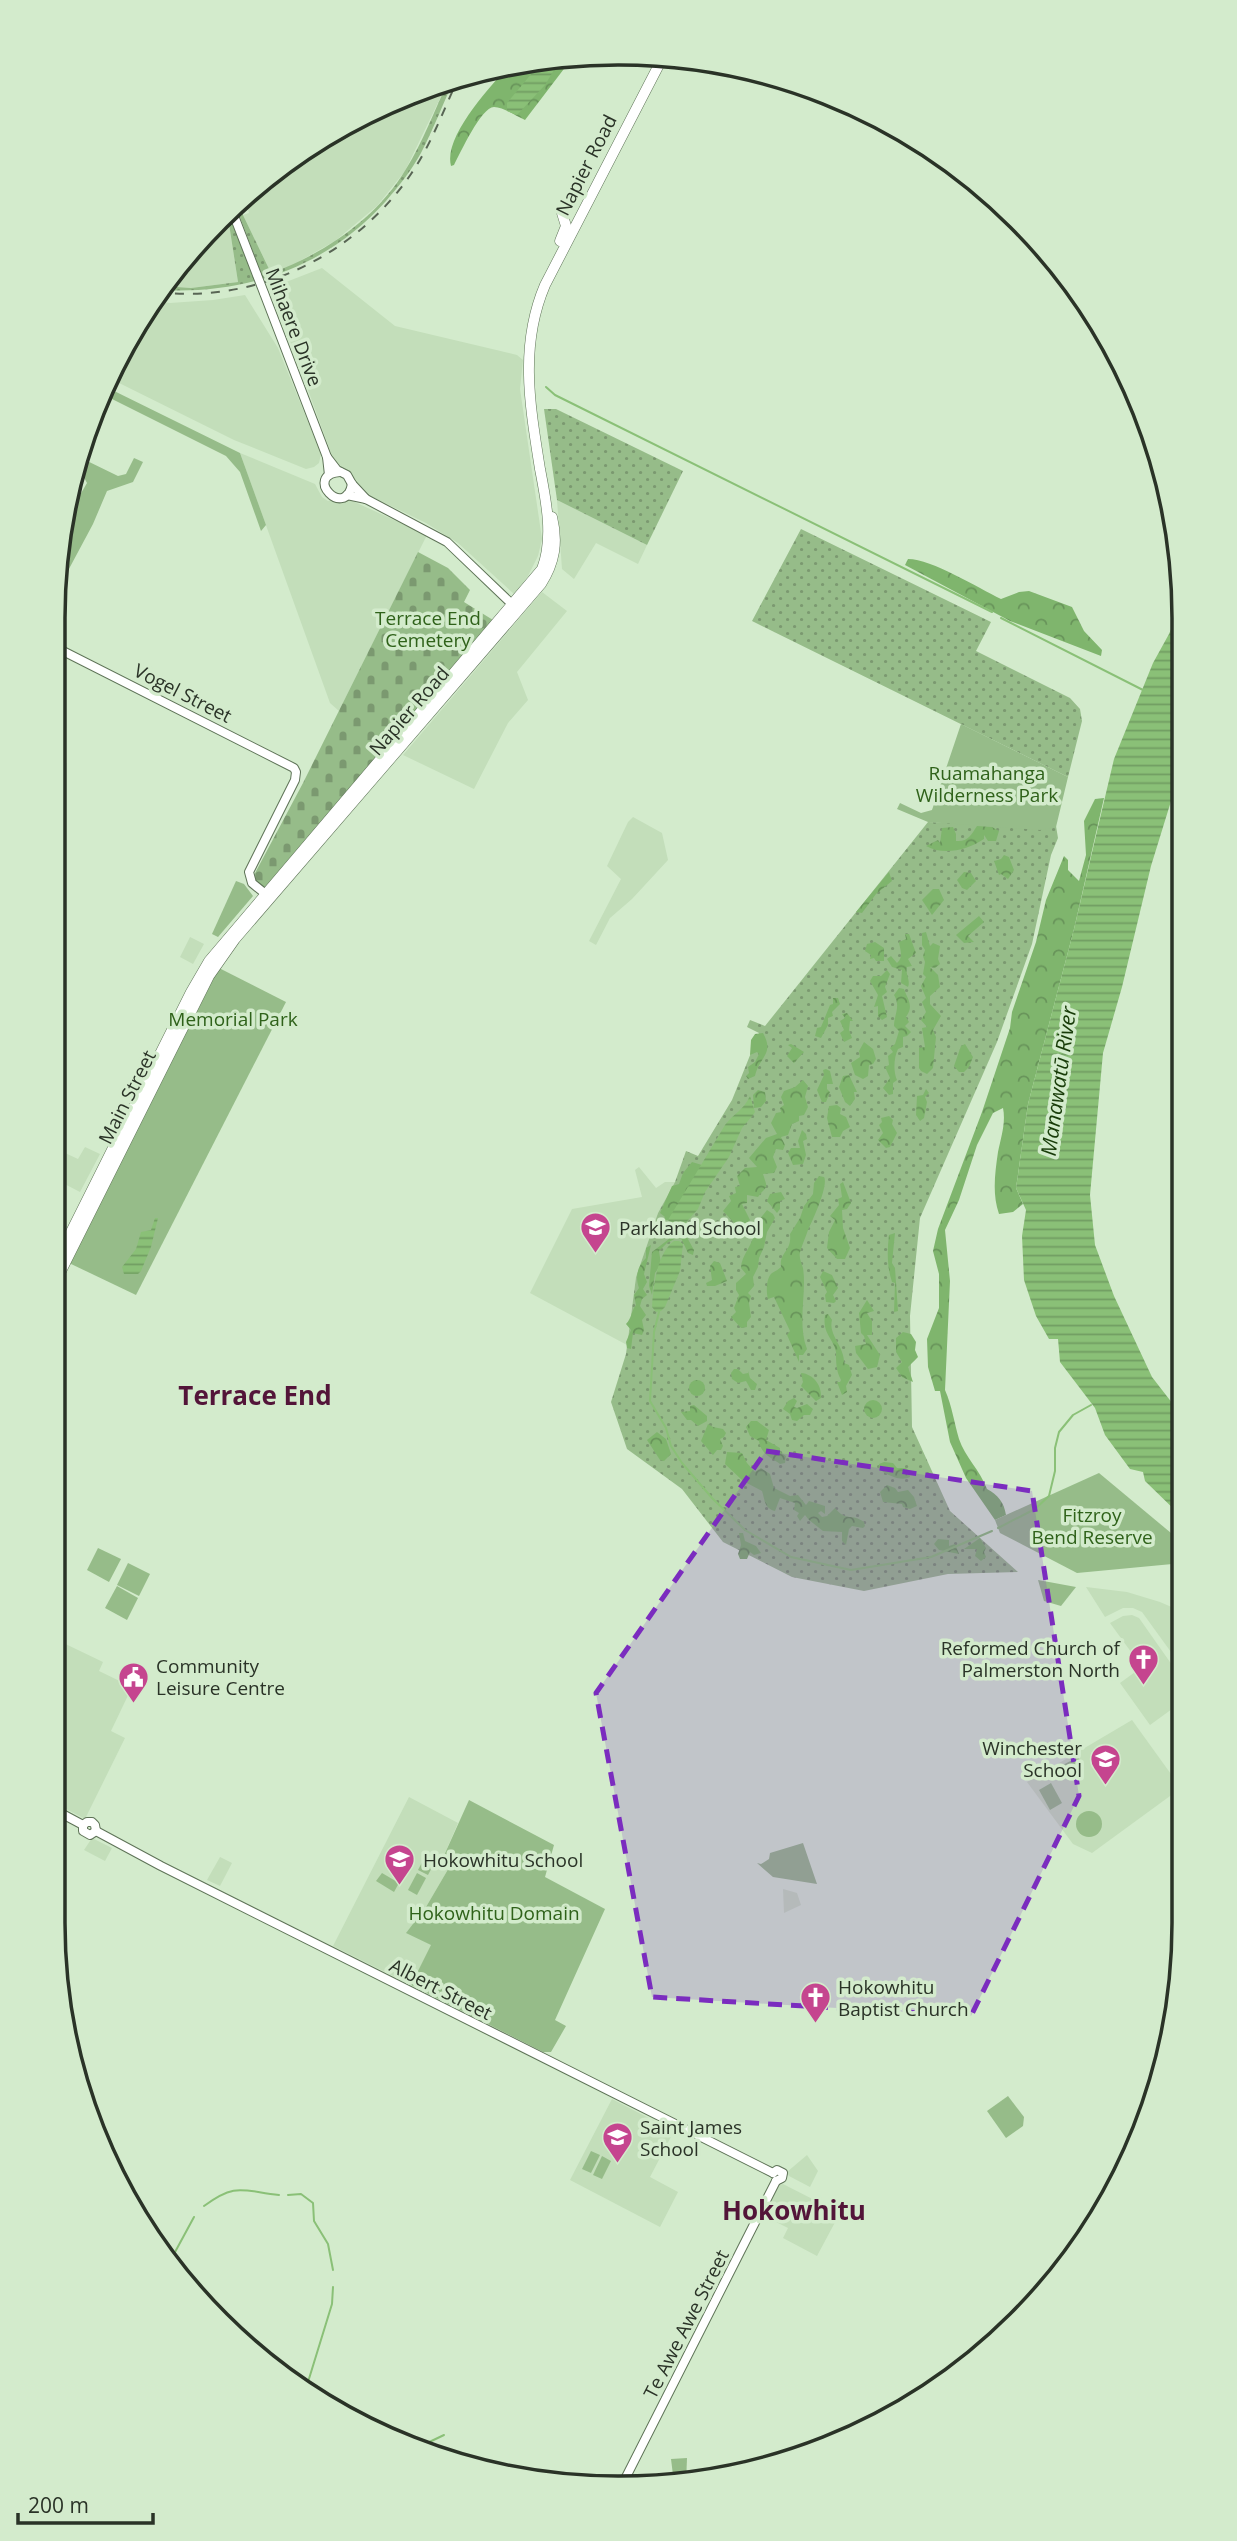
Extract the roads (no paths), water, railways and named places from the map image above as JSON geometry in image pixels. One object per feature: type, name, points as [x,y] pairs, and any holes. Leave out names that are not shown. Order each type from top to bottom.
[{"type":"highway","name":"Napier Road","points":[[268,896],[515,608],[545,561],[548,545],[545,496],[527,375],[533,320],[545,285],[658,66]]},
{"type":"highway","points":[[545,285],[548,267],[566,226],[562,213]]},
{"type":"highway","name":"Main Street","points":[[65,1242],[191,992],[219,948],[268,896]]},
{"type":"highway","name":"Main Street","points":[[65,1261],[199,992],[228,948],[268,896]]},
{"type":"main road","name":"Mihaere Drive","points":[[235,219],[327,457],[329,475]]},
{"type":"main road","name":"Mihaere Drive","points":[[327,457],[340,472]]},
{"type":"main road","points":[[366,499],[349,477],[340,472],[329,475],[325,485],[328,494],[337,498],[347,495],[366,499],[447,542],[515,608]]},
{"type":"main road","points":[[347,495],[352,484]]},
{"type":"main road","name":"Vogel Street","points":[[65,652],[291,765],[296,772],[295,780],[250,872],[252,883],[268,896]]},
{"type":"main road","name":"Albert Street","points":[[65,1816],[83,1825],[92,1822],[96,1831],[161,1866],[774,2177]]},
{"type":"main road","name":"Te Awe Awe Street","points":[[627,2476],[774,2177]]},
{"type":"water","points":[[555,68],[545,85],[517,115],[507,111],[507,103],[534,71]]},
{"type":"water","name":"Manawatū River","points":[[1172,627],[1172,798],[1151,866],[1103,1053],[1090,1195],[1095,1245],[1114,1296],[1152,1377],[1172,1403],[1172,1507],[1145,1481],[1143,1472],[1130,1469],[1105,1435],[1095,1408],[1060,1362],[1058,1339],[1049,1339],[1036,1316],[1024,1280],[1022,1236],[1026,1210],[1016,1188],[1028,1104],[1074,929],[1114,759],[1153,663]]},
{"type":"water","points":[[750,1096],[755,1112],[742,1128],[729,1157],[705,1192],[698,1209],[681,1228],[676,1228],[668,1220],[725,1125]]},
{"type":"water","points":[[155,1218],[158,1218],[151,1247],[141,1271],[138,1274],[124,1274],[122,1267],[136,1249],[141,1232],[151,1230]]},
{"type":"water","points":[[674,1241],[683,1244],[680,1271],[665,1307],[656,1312],[652,1307],[657,1271],[668,1246]]},
{"type":"waterway","points":[[546,387],[555,395],[992,612]]},
{"type":"waterway","points":[[1001,618],[1143,690]]},
{"type":"waterway","points":[[659,1312],[654,1332],[650,1401],[682,1463],[712,1498],[745,1530],[791,1557],[851,1570],[931,1557],[992,1531]]},
{"type":"waterway","points":[[998,1528],[1035,1509],[1049,1496],[1059,1432],[1073,1415],[1091,1405]]},
{"type":"waterway","points":[[204,2206],[232,2191],[248,2190],[279,2195]]},
{"type":"waterway","points":[[288,2195],[301,2194],[313,2203],[314,2221],[328,2244],[333,2270]]},
{"type":"waterway","points":[[174,2253],[194,2217]]},
{"type":"waterway","points":[[308,2381],[332,2304],[333,2287]]},
{"type":"waterway","points":[[429,2442],[444,2435]]},
{"type":"railway","points":[[171,293],[194,294],[231,290],[266,282],[332,251],[362,229],[388,203],[411,174],[431,140],[453,90]]},
{"type":"place","name":"Parkland School","points":[[596,1255]]},
{"type":"place","name":"Reformed Church of Palmerston North","points":[[1143,1686]]},
{"type":"place","name":"Community Leisure Centre","points":[[133,1704]]},
{"type":"place","name":"Winchester School","points":[[1105,1786]]},
{"type":"place","name":"Hokowhitu School","points":[[400,1887]]},
{"type":"place","name":"Hokowhitu Baptist Church","points":[[815,2025]]},
{"type":"place","name":"Saint James School","points":[[617,2165]]},
{"type":"district","name":"Terrace End","points":[[255,1395]]},
{"type":"district","name":"Hokowhitu","points":[[794,2210]]},
{"type":"park label","name":"Terrace End Cemetery","points":[[428,629]]},
{"type":"park label","name":"Ruamahanga Wilderness Park","points":[[987,784]]},
{"type":"park label","name":"Memorial Park","points":[[233,1019]]},
{"type":"park label","name":"Fitzroy Bend Reserve","points":[[1092,1526]]},
{"type":"park label","name":"Hokowhitu Domain","points":[[494,1913]]}]
